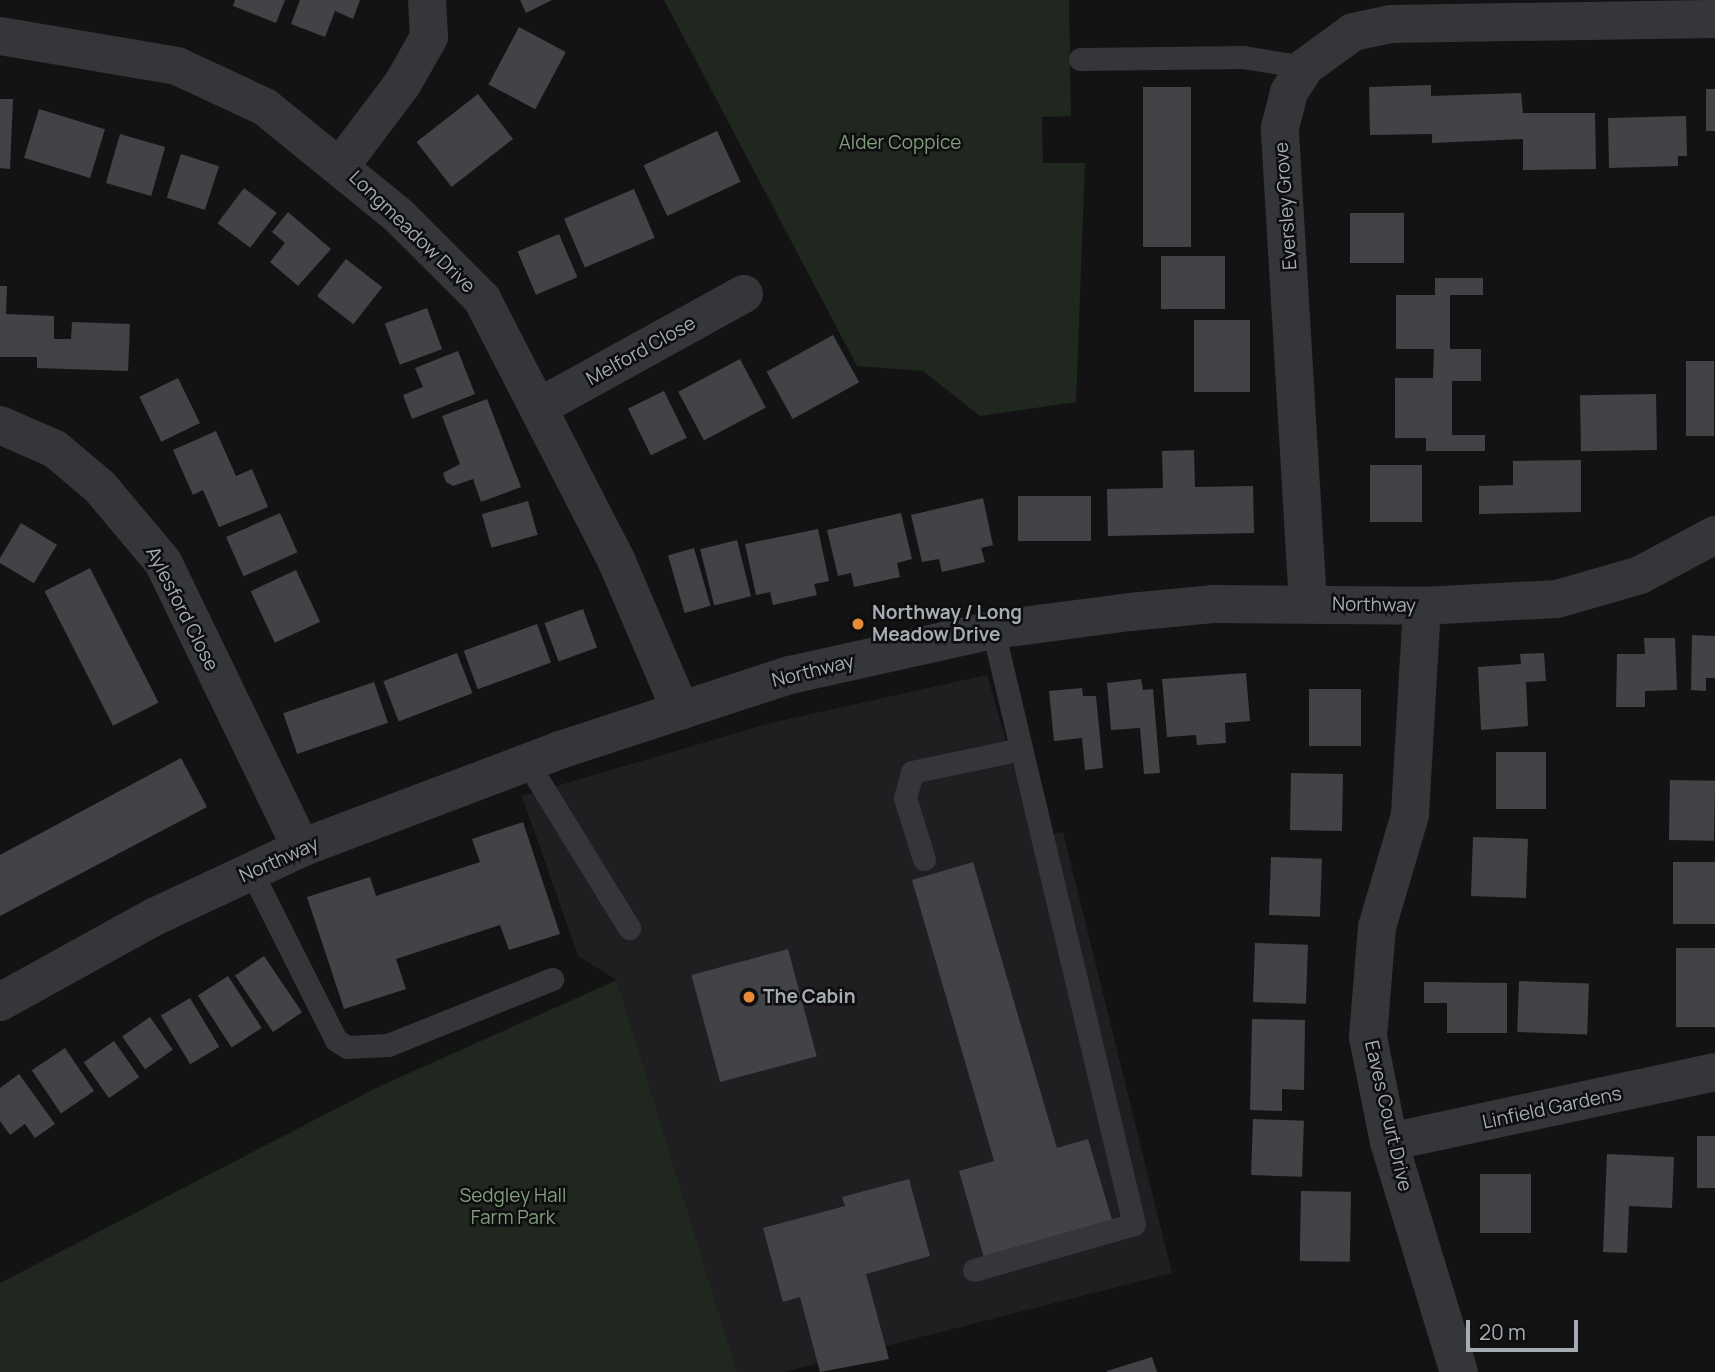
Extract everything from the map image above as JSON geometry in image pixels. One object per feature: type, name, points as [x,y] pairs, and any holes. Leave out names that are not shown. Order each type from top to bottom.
[{"type":"street","points":[[342,164],[403,83],[429,37],[427,0]]},
{"type":"street","name":"Eversley Grove","points":[[1308,604],[1280,128],[1289,92],[1305,67],[1353,32],[1391,24],[1715,19]]},
{"type":"street","name":"Longmeadow Drive","points":[[0,36],[177,66],[265,107],[342,164],[482,299],[617,562],[681,711]]},
{"type":"street","name":"Melford Close","points":[[539,407],[744,294]]},
{"type":"street","name":"Aylesford Close","points":[[0,425],[55,449],[100,486],[163,562],[301,848]]},
{"type":"street","name":"Northway","points":[[0,1002],[251,871],[301,848],[527,762],[790,675],[993,630],[1213,604],[1422,606],[1557,599],[1640,575],[1715,535]]},
{"type":"street","name":"Eaves Court Drive","points":[[1422,606],[1410,816],[1377,927],[1368,994],[1368,1037],[1389,1142],[1459,1372]]},
{"type":"street","name":"Linfield Gardens","points":[[1389,1142],[1715,1072]]},
{"type":"lane","points":[[1080,59],[1243,57],[1305,67]]},
{"type":"lane","points":[[974,1270],[1134,1224],[993,630]]},
{"type":"lane","points":[[924,859],[905,798],[912,772],[1021,749]]},
{"type":"lane","points":[[527,762],[629,928]]},
{"type":"lane","points":[[251,871],[336,1040],[347,1046],[388,1045],[552,979]]},
{"type":"shaded area","points":[[987,675],[1034,838],[1063,832],[1172,1273],[784,1372],[737,1372],[617,980],[578,956],[522,796],[771,723]]},
{"type":"green space","name":"Alder Coppice","points":[[664,0],[1069,0],[1071,116],[1042,117],[1043,163],[1085,163],[1076,402],[980,416],[923,371],[857,366]]},
{"type":"green space","name":"Sedgley Hall Farm Park","points":[[617,980],[737,1372],[0,1372],[0,1283],[378,1087]]},
{"type":"building","points":[[235,0],[285,0],[276,23],[233,6]]},
{"type":"building","points":[[300,0],[360,0],[353,19],[335,11],[325,37],[291,24]]},
{"type":"building","points":[[520,0],[552,0],[526,13]]},
{"type":"building","points":[[519,27],[566,52],[535,109],[488,84]]},
{"type":"building","points":[[1431,85],[1431,96],[1521,93],[1523,113],[1595,113],[1596,169],[1523,170],[1523,139],[1432,143],[1432,134],[1370,135],[1369,87]]},
{"type":"building","points":[[1143,87],[1191,87],[1191,247],[1143,247]]},
{"type":"building","points":[[1706,89],[1715,89],[1715,131],[1706,131]]},
{"type":"building","points":[[478,94],[513,139],[452,187],[417,142]]},
{"type":"building","points":[[0,99],[13,99],[10,169],[0,168]]},
{"type":"building","points":[[39,109],[105,129],[90,178],[24,158]]},
{"type":"building","points":[[1686,116],[1687,156],[1678,156],[1678,166],[1609,168],[1608,118]]},
{"type":"building","points":[[717,131],[741,182],[667,216],[644,165]]},
{"type":"building","points":[[120,134],[165,147],[151,196],[106,183]]},
{"type":"building","points":[[181,154],[219,166],[205,210],[167,198]]},
{"type":"building","points":[[244,188],[277,213],[250,248],[218,223]]},
{"type":"building","points":[[634,189],[655,238],[585,267],[564,219]]},
{"type":"building","points":[[288,212],[331,249],[298,286],[270,262],[285,243],[272,232]]},
{"type":"building","points":[[1350,213],[1404,213],[1404,263],[1350,263]]},
{"type":"building","points":[[559,234],[577,277],[536,295],[518,252]]},
{"type":"building","points":[[1161,256],[1225,256],[1225,309],[1161,309]]},
{"type":"building","points":[[346,259],[382,287],[353,324],[317,296]]},
{"type":"building","points":[[1435,278],[1483,278],[1483,295],[1450,295],[1450,349],[1481,349],[1481,381],[1452,381],[1452,435],[1485,435],[1485,451],[1426,451],[1426,438],[1395,438],[1395,378],[1433,378],[1434,349],[1396,349],[1396,295],[1435,295]]},
{"type":"building","points":[[0,286],[7,286],[6,314],[54,316],[54,339],[71,339],[72,322],[130,324],[128,371],[37,368],[37,357],[0,357]]},
{"type":"building","points":[[427,308],[442,349],[400,365],[385,323]]},
{"type":"building","points":[[1194,320],[1250,320],[1250,392],[1194,392]]},
{"type":"building","points":[[833,335],[859,382],[793,419],[767,372]]},
{"type":"building","points":[[458,351],[475,394],[412,419],[403,395],[423,387],[415,368]]},
{"type":"building","points":[[740,359],[766,408],[704,440],[678,392]]},
{"type":"building","points":[[1686,361],[1714,361],[1714,436],[1686,436]]},
{"type":"building","points":[[178,378],[200,423],[161,442],[139,397]]},
{"type":"building","points":[[664,391],[687,438],[651,455],[628,409]]},
{"type":"building","points":[[1656,394],[1657,450],[1581,451],[1580,395]]},
{"type":"building","points":[[487,399],[521,487],[481,502],[473,479],[453,486],[446,482],[443,473],[460,464],[442,416]]},
{"type":"building","points":[[216,431],[236,476],[252,469],[268,507],[219,527],[203,490],[193,495],[173,450]]},
{"type":"building","points":[[1194,450],[1195,487],[1253,486],[1254,533],[1108,536],[1107,489],[1163,488],[1162,451]]},
{"type":"building","points":[[1581,460],[1581,512],[1479,514],[1479,486],[1513,485],[1513,461]]},
{"type":"building","points":[[1370,465],[1422,465],[1422,522],[1370,522]]},
{"type":"building","points":[[1018,496],[1091,496],[1091,541],[1018,541]]},
{"type":"building","points":[[983,498],[993,545],[981,548],[985,562],[942,572],[939,559],[922,562],[911,515]]},
{"type":"building","points":[[528,501],[538,535],[492,548],[482,514]]},
{"type":"building","points":[[280,513],[297,552],[244,576],[226,537]]},
{"type":"building","points":[[901,513],[912,559],[897,563],[900,577],[854,587],[851,573],[838,576],[827,530]]},
{"type":"building","points":[[21,523],[57,545],[34,583],[0,563],[0,558]]},
{"type":"building","points":[[818,529],[829,581],[814,584],[817,595],[773,605],[770,592],[756,595],[745,544]]},
{"type":"building","points":[[737,540],[751,596],[714,605],[700,549]]},
{"type":"building","points":[[694,548],[711,606],[685,613],[668,555]]},
{"type":"building","points":[[90,568],[159,703],[113,726],[45,591]]},
{"type":"building","points":[[296,570],[320,622],[275,643],[251,591]]},
{"type":"building","points":[[583,609],[597,648],[558,662],[544,623]]},
{"type":"building","points":[[537,624],[551,663],[478,689],[464,651]]},
{"type":"building","points":[[1692,635],[1715,636],[1715,678],[1706,678],[1706,691],[1691,690]]},
{"type":"building","points":[[1644,638],[1675,638],[1677,690],[1645,691],[1645,707],[1616,707],[1617,654],[1645,654]]},
{"type":"building","points":[[457,653],[472,693],[399,721],[383,681]]},
{"type":"building","points":[[1544,653],[1546,681],[1526,682],[1528,726],[1481,730],[1478,667],[1521,664],[1520,654]]},
{"type":"building","points":[[1246,673],[1250,721],[1225,723],[1226,743],[1197,745],[1196,735],[1167,737],[1162,679]]},
{"type":"building","points":[[1141,679],[1143,690],[1153,689],[1160,773],[1144,774],[1140,728],[1111,730],[1107,683]]},
{"type":"building","points":[[374,682],[388,723],[297,754],[283,713]]},
{"type":"building","points":[[1082,688],[1083,696],[1096,696],[1103,768],[1085,770],[1082,738],[1054,741],[1049,691]]},
{"type":"building","points":[[1309,689],[1361,689],[1361,746],[1309,746]]},
{"type":"building","points":[[1496,752],[1546,752],[1546,809],[1496,809]]},
{"type":"building","points":[[181,758],[207,807],[0,916],[0,855]]},
{"type":"building","points":[[1291,773],[1343,774],[1342,831],[1290,830]]},
{"type":"building","points":[[1670,780],[1715,781],[1714,841],[1669,840]]},
{"type":"building","points":[[523,822],[560,934],[509,950],[500,925],[396,959],[406,989],[344,1009],[307,897],[370,877],[376,896],[480,862],[472,839]]},
{"type":"building","points":[[1473,837],[1528,839],[1526,898],[1471,896]]},
{"type":"building","points":[[1271,857],[1322,859],[1320,917],[1269,915]]},
{"type":"building","points":[[973,862],[1057,1148],[1088,1139],[1112,1220],[984,1258],[959,1171],[994,1161],[912,880]]},
{"type":"building","points":[[1673,862],[1715,862],[1715,924],[1673,924]]},
{"type":"building","points":[[1255,943],[1308,945],[1306,1004],[1253,1002]]},
{"type":"building","points":[[1676,948],[1715,948],[1715,1027],[1676,1027]]},
{"type":"building","name":"The Cabin","points":[[788,949],[817,1056],[720,1082],[691,975]]},
{"type":"building","points":[[264,956],[302,1012],[273,1032],[235,976]]},
{"type":"building","points":[[228,976],[262,1028],[232,1048],[198,996]]},
{"type":"building","points":[[1519,981],[1589,983],[1587,1034],[1517,1032]]},
{"type":"building","points":[[1424,982],[1507,983],[1507,1033],[1447,1033],[1447,1003],[1424,1003]]},
{"type":"building","points":[[190,998],[219,1047],[190,1064],[161,1016]]},
{"type":"building","points":[[150,1017],[173,1050],[145,1069],[122,1037]]},
{"type":"building","points":[[1252,1019],[1305,1020],[1304,1090],[1282,1089],[1282,1111],[1250,1110]]},
{"type":"building","points":[[114,1041],[139,1077],[109,1098],[84,1062]]},
{"type":"building","points":[[65,1048],[94,1091],[61,1113],[32,1070]]},
{"type":"building","points":[[19,1074],[55,1124],[35,1138],[25,1124],[10,1135],[0,1121],[0,1088]]},
{"type":"building","points":[[1253,1119],[1304,1121],[1302,1177],[1251,1175]]},
{"type":"building","points":[[1697,1136],[1715,1136],[1715,1188],[1697,1188]]},
{"type":"building","points":[[1607,1154],[1674,1157],[1672,1208],[1629,1206],[1627,1253],[1603,1252]]},
{"type":"building","points":[[1480,1174],[1531,1174],[1531,1233],[1480,1233]]},
{"type":"building","points":[[909,1179],[930,1256],[866,1274],[889,1359],[820,1372],[800,1297],[783,1302],[763,1228],[845,1206],[842,1197]]},
{"type":"building","points":[[1301,1191],[1351,1192],[1350,1262],[1300,1261]]},
{"type":"building","points":[[1152,1357],[1157,1372],[1107,1372],[1107,1371]]},
{"type":"place","name":"Northway / Long Meadow Drive","points":[[858,624]]},
{"type":"place","name":"The Cabin","points":[[749,997]]}]
